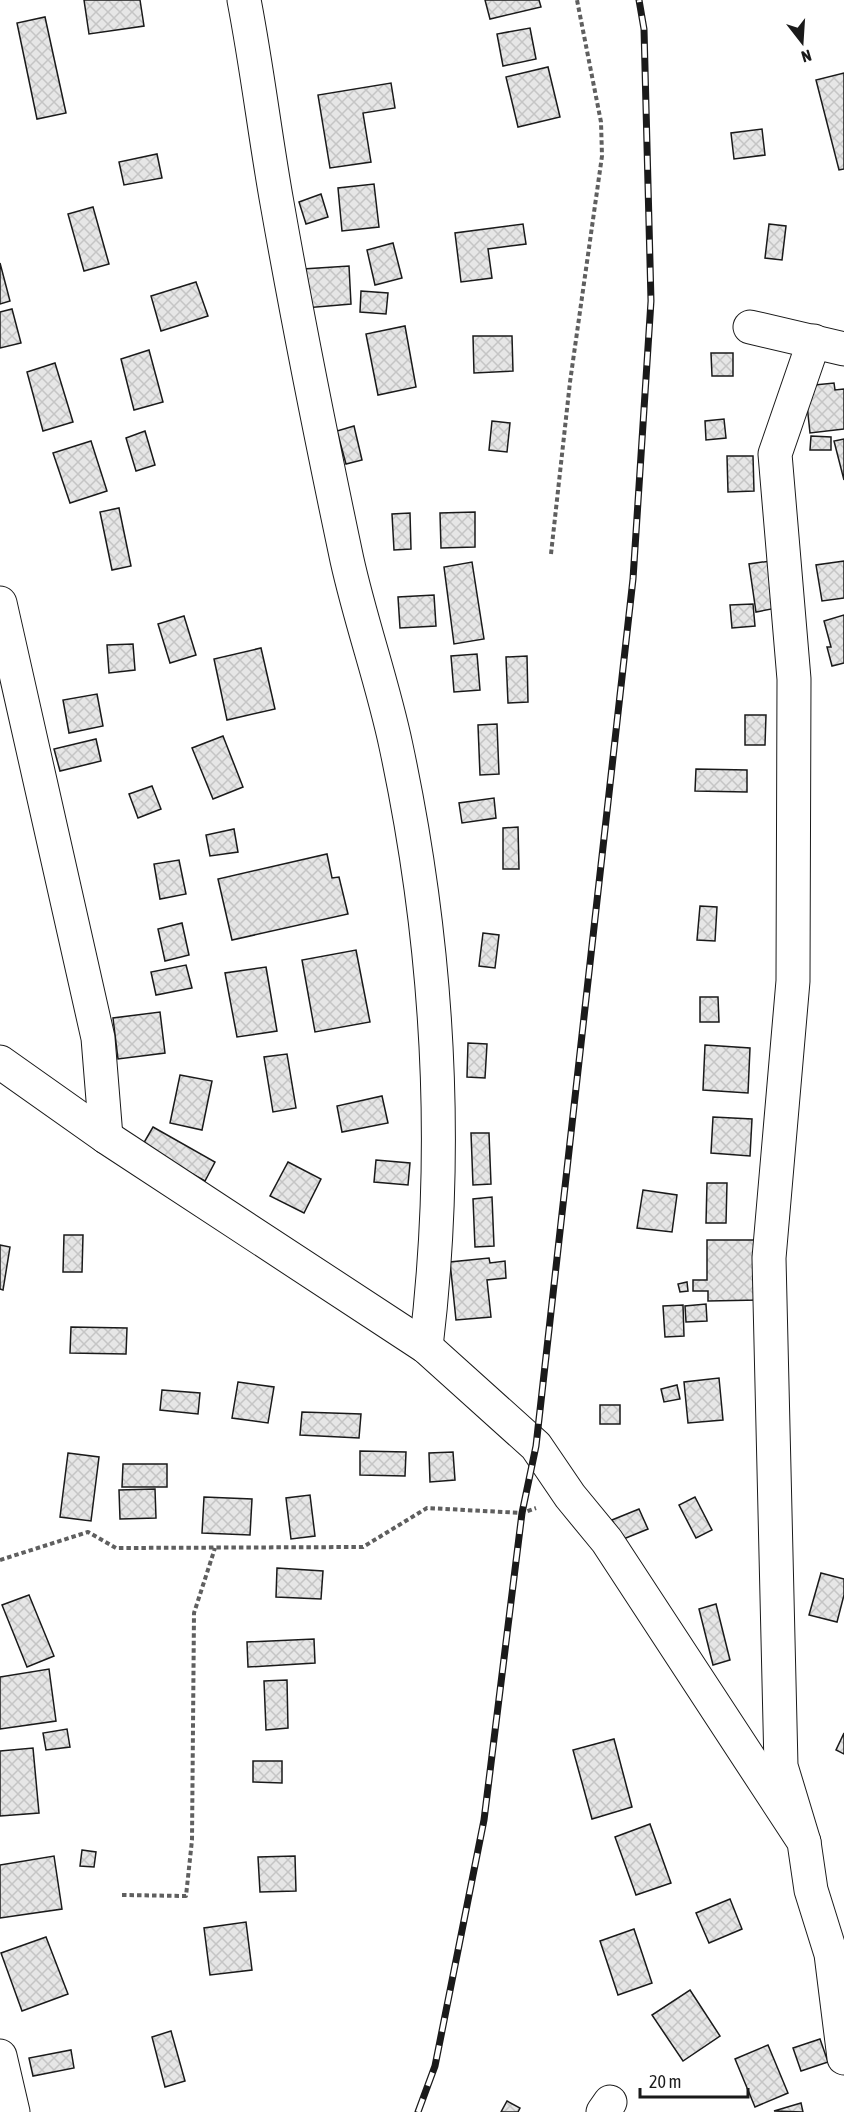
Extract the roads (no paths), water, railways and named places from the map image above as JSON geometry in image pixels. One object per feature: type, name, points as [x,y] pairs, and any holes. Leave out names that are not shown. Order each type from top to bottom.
[{"type":"street","points":[[244,0],[278,204],[341,529],[396,746],[427,931],[438,1068],[438,1125],[436,1263],[426,1347]]},
{"type":"street","points":[[750,327],[829,345],[775,454],[794,679],[794,981],[769,1258],[781,1766],[804,1842],[811,1890],[838,1946],[844,2058]]},
{"type":"street","points":[[0,603],[98,1038],[106,1137]]},
{"type":"street","points":[[0,1062],[106,1137],[426,1347],[536,1446],[570,1496],[607,1540],[804,1842]]},
{"type":"street","points":[[0,2056],[14,2112]]},
{"type":"railway","points":[[418,2112],[435,2066],[484,1820],[522,1513],[536,1446],[633,579],[651,301],[644,29],[639,0]]}]
